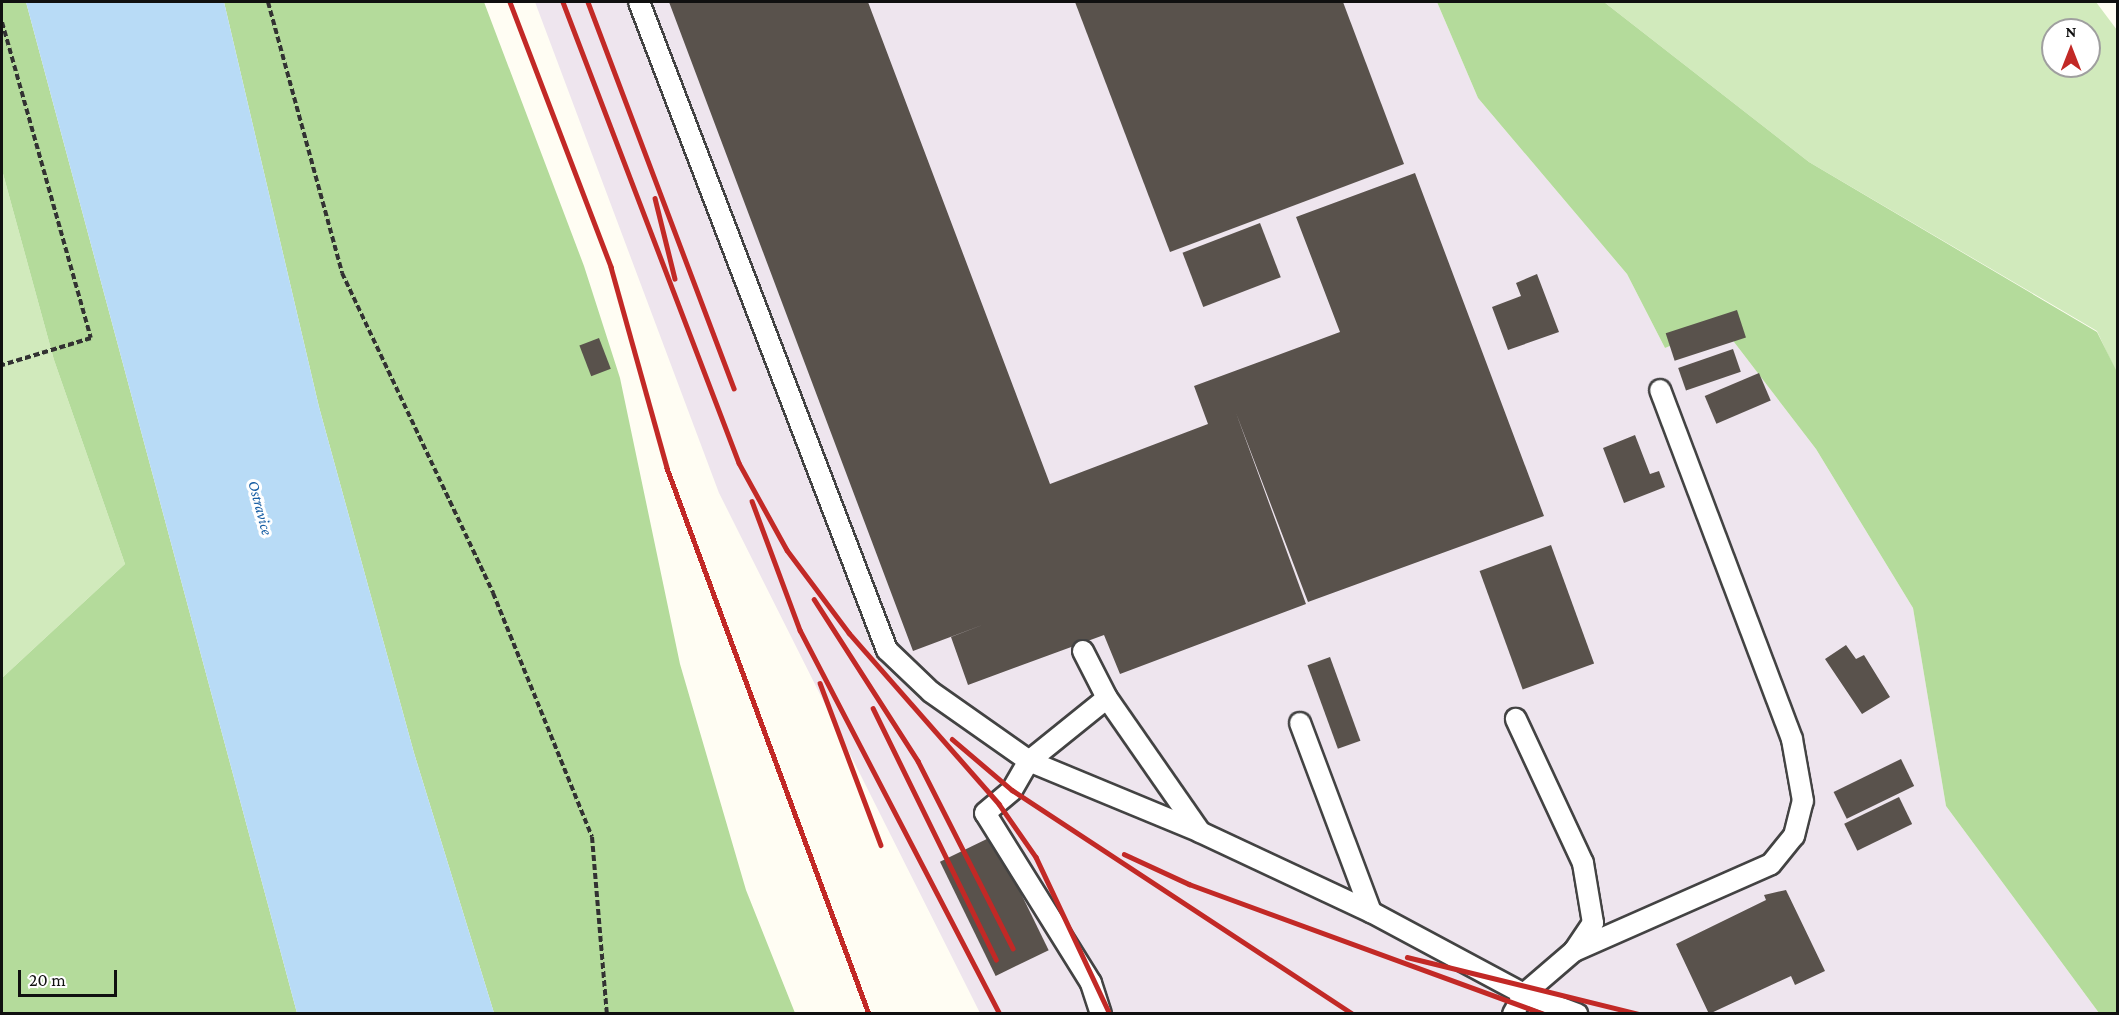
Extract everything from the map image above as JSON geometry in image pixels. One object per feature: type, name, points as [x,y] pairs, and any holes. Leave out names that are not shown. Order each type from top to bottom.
[{"type":"lane","points":[[639,2],[887,650],[931,692],[1029,761],[1200,832],[1371,912],[1524,994],[1577,1014]]},
{"type":"lane","points":[[1574,951],[1771,864],[1794,836],[1803,801],[1792,738],[1660,390]]},
{"type":"lane","points":[[1083,651],[1107,698],[1200,832]]},
{"type":"lane","points":[[1101,1014],[1091,983],[985,813],[1012,790],[1029,761],[1107,698]]},
{"type":"lane","points":[[1513,1014],[1524,994],[1574,951],[1593,923],[1583,863],[1516,719]]},
{"type":"lane","points":[[1300,723],[1371,912]]},
{"type":"path","points":[[268,2],[342,273],[493,593],[592,837],[607,1014]]},
{"type":"path","points":[[2,22],[92,338],[2,364]]},
{"type":"shaded area","points":[[535,2],[1437,2],[1478,98],[1627,274],[1665,348],[1721,325],[1816,449],[1913,608],[1946,806],[2099,1013],[980,1013],[719,493]]},
{"type":"green space","points":[[2,2],[26,2],[297,1013],[2,1014],[2,678],[125,564],[54,360],[2,170]]},
{"type":"green space","points":[[224,2],[484,2],[584,266],[620,378],[680,664],[746,890],[795,1013],[494,1013],[414,753],[319,407]]},
{"type":"green space","points":[[1437,2],[1604,2],[1809,162],[2097,332],[2118,374],[2117,1013],[2099,1013],[1946,806],[1913,608],[1816,449],[1721,325],[1665,348],[1627,274],[1478,98]]},
{"type":"green space","points":[[1604,2],[2096,2],[2117,30],[2117,374],[2097,331],[1809,162]]},
{"type":"green space","points":[[2,170],[54,360],[125,564],[2,678]]},
{"type":"water","name":"Ostravice","points":[[26,2],[224,2],[319,407],[414,753],[494,1013],[297,1013]]},
{"type":"building","points":[[669,2],[868,2],[1050,484],[1208,424],[1194,386],[1340,332],[1296,217],[1415,173],[1544,516],[1308,602],[1236,413],[1306,604],[1120,674],[1104,635],[968,685],[951,637],[985,624],[913,651]]},
{"type":"building","points":[[1075,2],[1343,2],[1404,164],[1170,252]]},
{"type":"building","points":[[1260,223],[1281,277],[1203,307],[1183,253]]},
{"type":"building","points":[[1537,274],[1559,332],[1508,350],[1492,307],[1521,296],[1516,283]]},
{"type":"building","points":[[1737,310],[1746,338],[1675,361],[1666,333]]},
{"type":"building","points":[[599,338],[611,369],[591,376],[579,346]]},
{"type":"building","points":[[1733,349],[1741,372],[1686,391],[1678,368]]},
{"type":"building","points":[[1759,373],[1771,401],[1716,424],[1705,396]]},
{"type":"building","points":[[1635,435],[1650,474],[1659,471],[1665,487],[1624,503],[1603,448]]},
{"type":"building","points":[[1551,545],[1594,663],[1523,689],[1480,571]]},
{"type":"building","points":[[1846,645],[1856,659],[1864,655],[1890,697],[1862,714],[1825,659]]},
{"type":"building","points":[[1330,657],[1360,741],[1338,749],[1307,665]]},
{"type":"building","points":[[1901,759],[1914,786],[1847,819],[1834,792]]},
{"type":"building","points":[[1899,797],[1912,824],[1857,851],[1844,824]]},
{"type":"building","points":[[993,836],[1049,950],[996,976],[940,862]]},
{"type":"building","points":[[1786,890],[1825,971],[1795,985],[1791,976],[1709,1014],[1676,944],[1766,900],[1764,895]]},
{"type":"railway","points":[[510,2],[611,267],[667,468],[869,1014]]},
{"type":"railway","points":[[563,2],[739,463],[787,550],[849,633],[999,804],[1036,857],[1110,1014]]},
{"type":"railway","points":[[588,2],[734,388]]},
{"type":"railway","points":[[655,198],[675,279]]},
{"type":"railway","points":[[752,501],[800,630],[1000,1014]]},
{"type":"railway","points":[[814,599],[918,761],[1013,948]]},
{"type":"railway","points":[[820,683],[881,845]]},
{"type":"railway","points":[[873,708],[996,959]]},
{"type":"railway","points":[[952,739],[1012,790],[1353,1014]]},
{"type":"railway","points":[[1124,854],[1189,884],[1544,1014]]},
{"type":"railway","points":[[1407,957],[1639,1014]]}]
